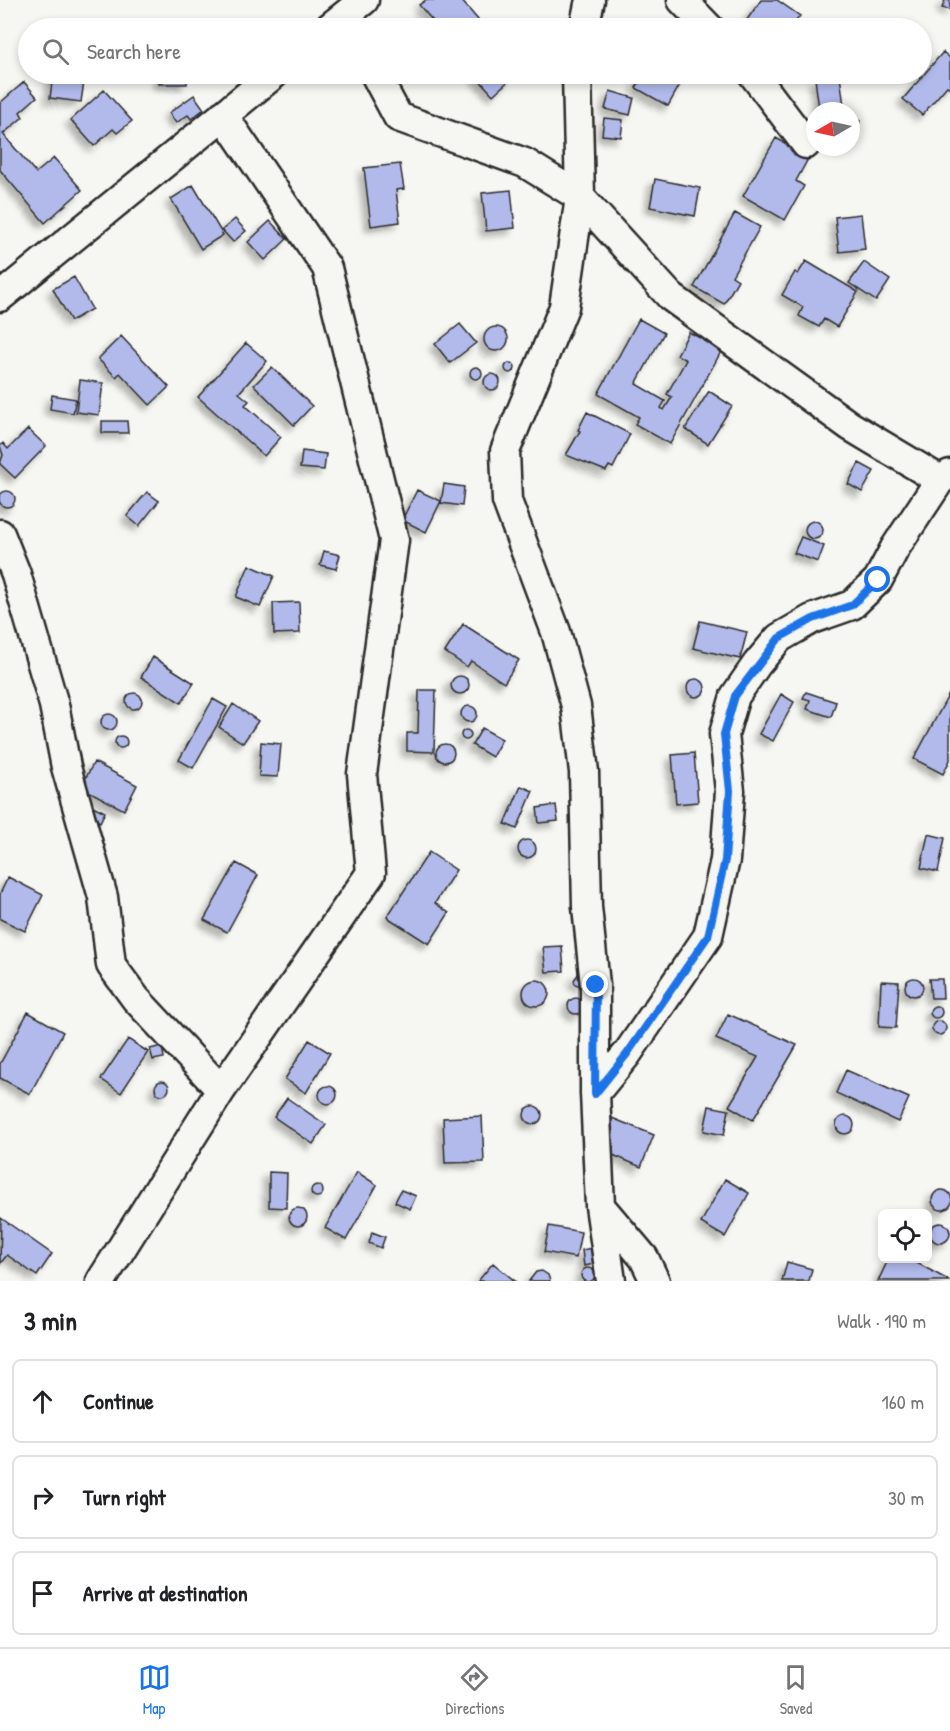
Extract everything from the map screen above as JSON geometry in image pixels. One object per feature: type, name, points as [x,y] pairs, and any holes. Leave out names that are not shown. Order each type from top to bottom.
[{"type":"street","points":[[586,18],[590,0]]},
{"type":"street","points":[[682,0],[700,18]]},
{"type":"street","points":[[0,297],[262,84]]},
{"type":"street","points":[[380,84],[398,117],[525,163],[580,197],[670,297],[850,426],[945,477],[895,548],[878,580],[852,605],[813,619],[779,638],[735,696],[724,734],[730,791],[725,860],[708,936],[627,1054],[595,1094]]},
{"type":"street","points":[[577,84],[580,197],[564,307],[505,452],[507,501],[556,633],[576,706],[584,772],[587,907],[596,985],[595,1094],[600,1206],[611,1281]]},
{"type":"street","points":[[761,84],[806,144]]},
{"type":"street","points":[[101,1281],[221,1090],[371,873],[362,774],[394,540],[327,268],[223,115]]},
{"type":"street","points":[[0,534],[16,574],[54,705],[66,767],[103,897],[111,965],[136,999],[221,1090]]},
{"type":"street","points":[[600,1206],[644,1258],[655,1281]]},
{"type":"building","points":[[426,0],[461,0],[476,18],[430,18],[419,5]]},
{"type":"building","points":[[761,0],[777,0],[800,16],[798,18],[748,18]]},
{"type":"building","points":[[945,0],[950,0],[950,10],[942,8]]},
{"type":"building","points":[[943,52],[950,58],[950,88],[947,86],[922,115],[903,99],[916,84],[932,84],[932,65]]},
{"type":"building","points":[[22,84],[26,84],[37,97],[20,112],[23,117],[3,134],[36,173],[54,158],[82,190],[45,223],[0,170],[0,103]]},
{"type":"building","points":[[52,84],[84,84],[81,102],[50,98]]},
{"type":"building","points":[[483,84],[505,84],[493,95]]},
{"type":"building","points":[[638,84],[680,84],[668,106],[636,88]]},
{"type":"building","points":[[816,84],[841,84],[843,102],[818,102]]},
{"type":"building","points":[[104,90],[132,121],[117,133],[113,129],[94,146],[71,120]]},
{"type":"building","points":[[610,91],[634,98],[630,115],[605,109]]},
{"type":"building","points":[[194,95],[204,109],[191,119],[188,115],[176,123],[169,113]]},
{"type":"building","points":[[604,118],[623,120],[621,137],[602,135]]},
{"type":"building","points":[[776,138],[809,157],[796,181],[804,186],[785,220],[743,196]]},
{"type":"building","points":[[400,164],[404,189],[396,190],[400,222],[371,226],[364,168]]},
{"type":"building","points":[[655,179],[700,188],[695,216],[650,207]]},
{"type":"building","points":[[193,185],[223,235],[201,249],[171,199]]},
{"type":"building","points":[[511,190],[515,228],[486,231],[482,193]]},
{"type":"building","points":[[735,213],[760,227],[732,276],[738,280],[724,304],[694,287]]},
{"type":"building","points":[[861,214],[865,249],[839,252],[835,217]]},
{"type":"building","points":[[235,219],[246,231],[233,242],[222,230]]},
{"type":"building","points":[[270,221],[287,239],[265,260],[248,242]]},
{"type":"building","points":[[806,261],[858,292],[837,327],[824,319],[819,327],[799,316],[803,307],[782,295],[795,272],[798,274]]},
{"type":"building","points":[[864,262],[890,280],[876,301],[849,283]]},
{"type":"building","points":[[74,277],[92,309],[71,321],[53,289]]},
{"type":"building","points":[[639,319],[664,333],[636,384],[665,401],[661,408],[664,410],[672,397],[667,394],[686,360],[677,355],[689,332],[722,350],[670,444],[635,424],[639,417],[598,394]]},
{"type":"building","points":[[460,324],[476,343],[450,363],[435,344]]},
{"type":"building","points":[[496,327],[504,331],[508,339],[504,347],[496,351],[488,347],[484,339],[488,331]]},
{"type":"building","points":[[121,336],[169,387],[150,405],[120,373],[116,377],[98,359]]},
{"type":"building","points":[[246,343],[267,361],[239,393],[249,401],[245,405],[281,437],[264,456],[198,397]]},
{"type":"building","points":[[510,363],[515,368],[510,373],[505,368]]},
{"type":"building","points":[[272,367],[312,406],[294,425],[254,385]]},
{"type":"building","points":[[478,367],[482,373],[478,379],[474,379],[470,371]]},
{"type":"building","points":[[492,374],[498,376],[500,382],[498,388],[492,390],[486,388],[484,382],[486,376]]},
{"type":"building","points":[[80,380],[103,383],[99,415],[76,412]]},
{"type":"building","points":[[709,391],[732,406],[708,444],[685,429]]},
{"type":"building","points":[[52,395],[76,399],[73,413],[50,409]]},
{"type":"building","points":[[587,412],[630,434],[613,468],[609,466],[606,471],[566,455],[580,431],[578,430]]},
{"type":"building","points":[[102,421],[127,421],[128,433],[102,433]]},
{"type":"building","points":[[28,429],[46,446],[15,478],[0,464],[3,455],[0,446],[3,443],[8,449]]},
{"type":"building","points":[[302,451],[326,454],[324,470],[300,468]]},
{"type":"building","points":[[859,463],[874,471],[862,492],[848,484]]},
{"type":"building","points":[[444,484],[464,487],[462,506],[441,503]]},
{"type":"building","points":[[417,490],[441,501],[426,532],[402,520]]},
{"type":"building","points":[[7,491],[15,499],[7,507],[-1,499]]},
{"type":"building","points":[[147,492],[159,501],[139,526],[127,516]]},
{"type":"building","points":[[814,521],[820,524],[823,530],[820,536],[814,539],[808,536],[805,530],[808,524]]},
{"type":"building","points":[[801,537],[824,546],[818,562],[794,553]]},
{"type":"building","points":[[324,551],[340,555],[336,569],[320,565]]},
{"type":"building","points":[[249,565],[274,576],[260,607],[236,597]]},
{"type":"building","points":[[299,602],[300,633],[274,634],[273,603]]},
{"type":"building","points":[[700,621],[747,632],[740,659],[693,648]]},
{"type":"building","points":[[463,624],[519,660],[504,683],[471,661],[467,667],[445,652]]},
{"type":"building","points":[[153,657],[194,683],[181,703],[141,677]]},
{"type":"building","points":[[456,676],[464,676],[469,681],[467,692],[456,694],[451,689],[451,681]]},
{"type":"building","points":[[696,679],[702,682],[705,688],[702,694],[696,697],[690,694],[687,688],[690,682]]},
{"type":"building","points":[[419,690],[436,690],[434,752],[407,751],[407,733],[418,733]]},
{"type":"building","points":[[806,692],[836,702],[831,717],[807,709],[810,700],[803,698]]},
{"type":"building","points":[[950,692],[950,760],[943,774],[914,759]]},
{"type":"building","points":[[131,693],[137,693],[142,701],[140,707],[131,709],[126,704],[126,698]]},
{"type":"building","points":[[781,694],[794,702],[773,741],[759,734]]},
{"type":"building","points":[[213,699],[227,707],[193,768],[179,760]]},
{"type":"building","points":[[233,704],[258,721],[243,743],[219,727]]},
{"type":"building","points":[[466,706],[472,706],[477,714],[475,720],[466,722],[461,717],[461,711]]},
{"type":"building","points":[[106,714],[112,714],[117,722],[115,728],[106,730],[101,725],[101,719]]},
{"type":"building","points":[[482,728],[502,739],[492,757],[472,745]]},
{"type":"building","points":[[466,730],[471,735],[466,740],[461,735]]},
{"type":"building","points":[[123,736],[127,742],[123,748],[119,748],[115,740]]},
{"type":"building","points":[[261,742],[281,744],[278,777],[259,776]]},
{"type":"building","points":[[445,744],[451,747],[454,753],[451,759],[445,762],[439,759],[436,753],[439,747]]},
{"type":"building","points":[[694,753],[698,802],[676,804],[672,755]]},
{"type":"building","points":[[94,762],[137,785],[124,810],[81,787]]},
{"type":"building","points":[[521,786],[533,791],[517,829],[505,824]]},
{"type":"building","points":[[91,805],[105,812],[100,822],[86,814]]},
{"type":"building","points":[[556,805],[558,821],[539,823],[537,808]]},
{"type":"building","points":[[928,834],[945,838],[938,872],[921,868]]},
{"type":"building","points":[[527,840],[533,843],[536,849],[533,855],[527,858],[521,855],[518,849],[521,843]]},
{"type":"building","points":[[429,852],[456,870],[435,903],[449,913],[429,944],[387,917]]},
{"type":"building","points":[[236,863],[258,875],[227,932],[204,920]]},
{"type":"building","points":[[8,877],[43,895],[25,931],[0,919],[0,894]]},
{"type":"building","points":[[562,946],[564,971],[546,972],[543,947]]},
{"type":"building","points":[[579,973],[583,973],[583,987],[575,984],[574,980]]},
{"type":"building","points":[[914,978],[920,981],[923,987],[920,993],[914,996],[908,993],[905,987],[908,981]]},
{"type":"building","points":[[929,979],[942,979],[943,998],[931,998]]},
{"type":"building","points":[[536,980],[545,984],[549,993],[545,1002],[536,1006],[527,1002],[523,993],[527,984]]},
{"type":"building","points":[[881,981],[899,982],[896,1028],[879,1027]]},
{"type":"building","points":[[576,998],[582,1000],[584,1006],[582,1012],[576,1014],[570,1012],[568,1006],[570,1000]]},
{"type":"building","points":[[938,1006],[942,1012],[938,1018],[934,1018],[930,1010]]},
{"type":"building","points":[[28,1012],[63,1032],[30,1094],[0,1078],[0,1064]]},
{"type":"building","points":[[728,1014],[797,1045],[753,1120],[729,1106],[758,1057],[716,1039]]},
{"type":"building","points":[[939,1021],[944,1023],[946,1028],[944,1033],[939,1035],[934,1033],[932,1028],[934,1023]]},
{"type":"building","points":[[128,1039],[148,1052],[121,1093],[101,1079]]},
{"type":"building","points":[[309,1040],[330,1053],[306,1093],[285,1079]]},
{"type":"building","points":[[162,1046],[164,1058],[153,1060],[150,1049]]},
{"type":"building","points":[[846,1070],[909,1098],[898,1122],[836,1093]]},
{"type":"building","points":[[162,1081],[167,1083],[169,1088],[167,1093],[162,1095],[157,1093],[155,1088],[157,1083]]},
{"type":"building","points":[[328,1086],[334,1089],[337,1095],[334,1101],[328,1104],[322,1101],[319,1095],[322,1089]]},
{"type":"building","points":[[287,1098],[326,1125],[313,1144],[274,1117]]},
{"type":"building","points":[[533,1106],[539,1109],[542,1115],[539,1121],[533,1124],[527,1121],[524,1115],[527,1109]]},
{"type":"building","points":[[709,1106],[729,1110],[724,1135],[704,1131]]},
{"type":"building","points":[[482,1116],[484,1162],[445,1163],[443,1118]]},
{"type":"building","points":[[845,1116],[851,1119],[854,1125],[851,1131],[845,1134],[839,1131],[836,1125],[839,1119]]},
{"type":"building","points":[[612,1118],[654,1135],[641,1167],[599,1149]]},
{"type":"building","points":[[269,1172],[287,1173],[286,1208],[269,1207]]},
{"type":"building","points":[[357,1172],[377,1185],[346,1240],[325,1228]]},
{"type":"building","points":[[725,1179],[749,1193],[725,1237],[701,1223]]},
{"type":"building","points":[[319,1185],[323,1191],[319,1197],[315,1197],[311,1189]]},
{"type":"building","points":[[401,1190],[416,1196],[410,1209],[395,1202]]},
{"type":"building","points":[[942,1190],[949,1193],[951,1204],[949,1207],[942,1210],[935,1207],[932,1200],[935,1193]]},
{"type":"building","points":[[298,1208],[304,1211],[307,1217],[304,1223],[298,1226],[292,1223],[289,1217],[292,1211]]},
{"type":"building","points":[[1,1218],[52,1254],[37,1276],[7,1255],[0,1264]]},
{"type":"building","points":[[936,1223],[944,1223],[950,1229],[950,1237],[944,1243],[936,1243],[932,1239],[932,1227]]},
{"type":"building","points":[[549,1226],[581,1232],[576,1258],[544,1252]]},
{"type":"building","points":[[372,1232],[385,1237],[381,1248],[369,1243]]},
{"type":"building","points":[[592,1248],[595,1264],[584,1266],[582,1250]]},
{"type":"building","points":[[787,1262],[812,1269],[809,1281],[782,1281]]},
{"type":"building","points":[[493,1263],[515,1281],[478,1281]]},
{"type":"building","points":[[887,1263],[917,1263],[950,1281],[878,1281]]},
{"type":"building","points":[[585,1268],[591,1268],[595,1272],[595,1278],[592,1281],[584,1281],[581,1278],[581,1272]]},
{"type":"building","points":[[542,1271],[548,1275],[550,1281],[529,1281],[536,1272]]},
{"type":"route","points":[[596,985],[595,1094],[627,1054],[708,936],[725,860],[730,791],[724,734],[735,696],[757,664],[779,638],[813,619],[852,605],[878,580]]}]
